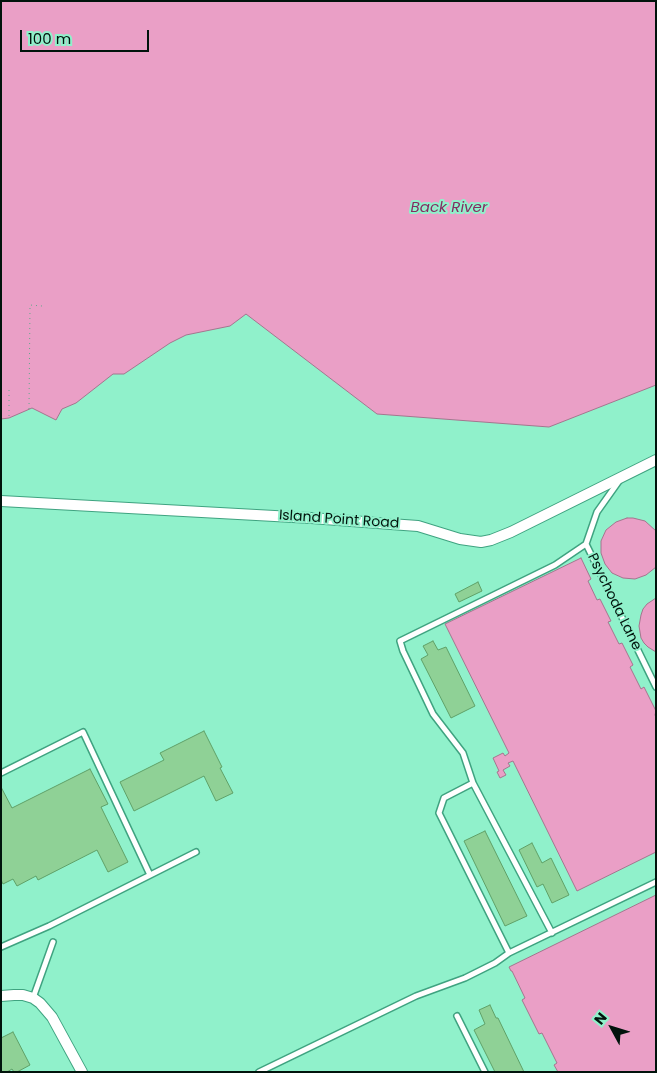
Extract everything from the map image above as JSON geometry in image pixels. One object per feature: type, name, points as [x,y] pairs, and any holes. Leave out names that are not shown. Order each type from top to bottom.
[{"type":"street","name":"Island Point Road","points":[[1,501],[396,524],[418,526],[460,539],[481,542],[511,532],[656,460]]},
{"type":"street","points":[[1,996],[23,995],[32,998],[46,1009],[82,1072]]},
{"type":"lane","points":[[552,933],[474,783],[463,753],[433,714],[400,641],[555,565],[586,544],[597,512],[622,476]]},
{"type":"lane","name":"Psychoda Lane","points":[[586,544],[656,687]]},
{"type":"lane","points":[[1,773],[83,732],[150,875]]},
{"type":"lane","points":[[474,783],[444,798],[439,813],[509,952]]},
{"type":"lane","points":[[1,947],[49,926],[196,852]]},
{"type":"lane","points":[[259,1072],[416,996],[465,978],[495,963],[509,952],[656,882]]},
{"type":"lane","points":[[32,998],[53,942]]},
{"type":"lane","points":[[457,1016],[485,1072]]},
{"type":"path","points":[[29,409],[30,306],[42,306]]},
{"type":"path","points":[[9,390],[10,418]]},
{"type":"water","name":"Back River","points":[[1,1],[656,1],[656,385],[549,427],[377,414],[246,314],[230,326],[186,335],[170,343],[124,374],[113,374],[76,403],[62,409],[56,420],[32,408],[9,418],[1,419]]},
{"type":"water","points":[[627,518],[645,521],[656,531],[656,567],[646,575],[635,579],[623,578],[612,573],[605,564],[601,553],[601,541],[606,530],[616,522]]},
{"type":"water","points":[[581,558],[591,579],[588,581],[597,600],[600,599],[611,621],[608,622],[619,644],[622,643],[633,665],[630,667],[641,689],[644,687],[656,711],[656,852],[577,891],[513,761],[508,763],[510,766],[503,770],[506,775],[500,778],[497,772],[499,771],[493,758],[503,753],[505,756],[509,753],[445,624]]},
{"type":"water","points":[[656,598],[656,652],[644,643],[639,626],[643,609]]},
{"type":"water","points":[[656,895],[656,1072],[558,1072],[554,1065],[557,1063],[542,1033],[539,1034],[522,1000],[525,998],[509,967]]},
{"type":"building","points":[[478,582],[482,591],[459,602],[455,594]]},
{"type":"building","points":[[433,641],[438,650],[446,647],[475,706],[451,718],[421,659],[428,655],[423,646]]},
{"type":"building","points":[[204,731],[233,793],[216,801],[204,776],[134,811],[120,782],[164,760],[160,753]]},
{"type":"building","points":[[90,769],[108,804],[101,807],[128,862],[108,872],[97,850],[38,880],[36,876],[17,886],[13,879],[3,884],[1,880],[1,787],[12,808]]},
{"type":"building","points":[[485,831],[527,916],[505,926],[464,841]]},
{"type":"building","points":[[532,843],[542,863],[551,858],[569,895],[552,903],[543,884],[537,887],[519,850]]},
{"type":"building","points":[[490,1005],[524,1072],[495,1072],[474,1030],[485,1024],[479,1010]]},
{"type":"building","points":[[13,1032],[30,1065],[17,1072],[14,1072],[12,1069],[7,1072],[1,1072],[1,1038]]}]
